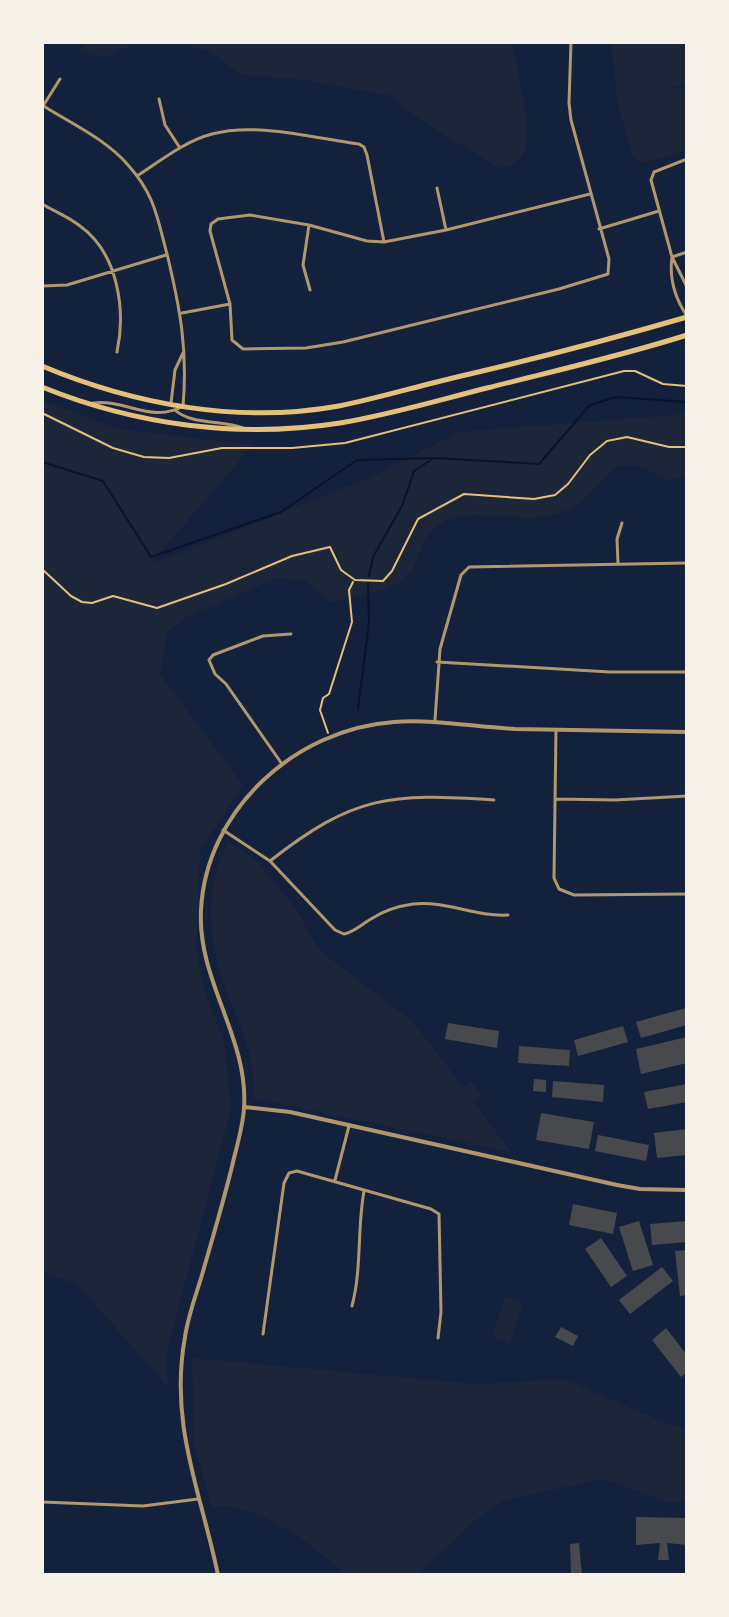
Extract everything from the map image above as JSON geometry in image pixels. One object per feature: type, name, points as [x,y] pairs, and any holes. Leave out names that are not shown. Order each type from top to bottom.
[{"type":"main road","points":[[42,366],[87,385],[174,408],[183,406],[263,413],[337,406],[593,344],[687,317]]},
{"type":"main road","points":[[42,387],[141,419],[192,427],[273,430],[352,421],[687,335]]},
{"type":"street","points":[[571,42],[569,103],[609,259],[610,270],[604,276],[343,342],[306,348],[243,349],[232,340],[230,304],[210,231],[211,224],[218,219],[250,215],[384,242],[590,194]]},
{"type":"street","points":[[60,79],[42,105],[120,156],[156,206],[181,313],[187,372],[183,406]]},
{"type":"street","points":[[159,99],[165,125],[180,148]]},
{"type":"street","points":[[137,176],[180,148],[211,134],[242,129],[359,144],[367,155],[384,242]]},
{"type":"street","points":[[687,159],[654,172],[651,180],[672,257],[687,287]]},
{"type":"street","points":[[437,188],[446,230]]},
{"type":"street","points":[[42,204],[81,226],[92,237],[112,272],[121,308],[117,352]]},
{"type":"street","points":[[599,229],[659,211]]},
{"type":"street","points":[[309,225],[303,265],[310,290]]},
{"type":"street","points":[[672,257],[687,252]]},
{"type":"street","points":[[42,286],[67,285],[167,254]]},
{"type":"street","points":[[672,257],[670,272],[679,304],[687,317]]},
{"type":"street","points":[[181,313],[230,304]]},
{"type":"street","points":[[183,353],[175,370],[170,401],[174,408],[188,418],[228,422],[247,429]]},
{"type":"street","points":[[87,404],[107,401],[153,413],[170,414],[174,408]]},
{"type":"street","points":[[618,563],[617,539],[622,523]]},
{"type":"street","points":[[435,720],[437,662],[461,575],[466,568],[687,563]]},
{"type":"street","points":[[282,764],[226,684],[215,674],[209,660],[213,655],[263,636],[291,634]]},
{"type":"street","points":[[437,662],[610,672],[687,672]]},
{"type":"street","points":[[218,1575],[188,1461],[183,1426],[183,1351],[185,1333],[228,1183],[244,1107],[238,1052],[208,973],[201,934],[203,888],[223,830],[250,791],[282,764],[330,738],[357,728],[390,722],[435,720],[493,728],[687,732]]},
{"type":"street","points":[[556,730],[554,878],[559,889],[574,895],[687,894]]},
{"type":"street","points":[[270,861],[319,825],[374,801],[430,796],[494,800]]},
{"type":"street","points":[[556,799],[687,796]]},
{"type":"street","points":[[223,830],[270,861],[335,930],[344,934],[385,912],[410,904],[437,904],[485,915],[508,915]]},
{"type":"street","points":[[244,1107],[268,1108],[617,1185],[662,1191],[687,1190]]},
{"type":"street","points":[[335,1180],[349,1125]]},
{"type":"street","points":[[263,1334],[287,1177],[297,1171],[431,1209],[439,1214],[441,1312],[438,1338]]},
{"type":"street","points":[[352,1306],[358,1285],[360,1213],[365,1190]]},
{"type":"street","points":[[42,1502],[143,1506],[198,1499]]},
{"type":"path","points":[[42,569],[82,602],[92,603],[113,596],[157,608],[226,584],[292,556],[330,547],[341,570],[355,580],[383,581],[392,571],[418,519],[464,494],[534,499],[555,495],[568,484],[590,455],[607,441],[627,437],[669,447],[687,447]]},
{"type":"path","points":[[330,738],[320,710],[323,698],[329,694],[352,622],[349,590],[355,580]]},
{"type":"shaded area","points":[[85,42],[169,42],[133,44],[105,57],[80,50]]},
{"type":"shaded area","points":[[182,42],[512,42],[526,120],[525,149],[521,158],[498,168],[410,113],[393,96],[303,80],[239,74],[214,54]]},
{"type":"shaded area","points":[[611,42],[687,42],[687,87],[661,86],[687,89],[687,150],[645,163],[633,158],[618,105]]},
{"type":"shaded area","points":[[42,400],[118,429],[253,445],[149,565],[371,477],[458,432],[687,414],[687,478],[665,480],[665,477],[635,465],[617,466],[587,496],[567,510],[534,517],[483,515],[450,519],[431,530],[409,573],[390,587],[329,602],[307,581],[277,578],[188,616],[167,632],[160,674],[243,785],[200,849],[196,945],[204,990],[224,1041],[231,1109],[166,1355],[168,1387],[78,1285],[42,1271]]},
{"type":"shaded area","points":[[228,843],[255,859],[296,909],[319,950],[414,1023],[463,1087],[471,1081],[482,1095],[474,1102],[511,1152],[253,1098],[250,1057],[221,974],[211,917],[214,879]]},
{"type":"shaded area","points":[[505,1297],[523,1303],[510,1343],[492,1337]]},
{"type":"shaded area","points":[[192,1358],[477,1384],[565,1379],[663,1422],[687,1429],[687,1503],[668,1502],[603,1479],[505,1500],[473,1522],[417,1575],[347,1575],[302,1539],[266,1518],[229,1507],[212,1507],[194,1445]]},
{"type":"building","points":[[686,1008],[687,1025],[641,1038],[636,1022]]},
{"type":"building","points":[[448,1023],[499,1031],[497,1048],[445,1039]]},
{"type":"building","points":[[623,1026],[628,1042],[578,1056],[574,1040]]},
{"type":"building","points":[[687,1037],[687,1063],[641,1074],[636,1049]]},
{"type":"building","points":[[519,1046],[570,1050],[569,1066],[518,1063]]},
{"type":"building","points":[[534,1079],[546,1080],[546,1092],[533,1091]]},
{"type":"building","points":[[553,1081],[604,1085],[603,1102],[552,1097]]},
{"type":"building","points":[[687,1084],[687,1102],[648,1109],[644,1092]]},
{"type":"building","points":[[541,1113],[594,1122],[589,1149],[536,1140]]},
{"type":"building","points":[[687,1129],[687,1155],[657,1158],[654,1133]]},
{"type":"building","points":[[598,1135],[649,1145],[646,1161],[595,1151]]},
{"type":"building","points":[[573,1204],[617,1213],[613,1234],[569,1225]]},
{"type":"building","points":[[639,1221],[653,1265],[633,1271],[619,1227]]},
{"type":"building","points":[[687,1221],[687,1242],[652,1245],[650,1224]]},
{"type":"building","points":[[601,1238],[627,1276],[611,1287],[585,1249]]},
{"type":"building","points":[[687,1250],[687,1295],[680,1296],[675,1251]]},
{"type":"building","points":[[662,1267],[673,1281],[630,1314],[619,1300]]},
{"type":"building","points":[[561,1327],[578,1336],[573,1346],[555,1337]]},
{"type":"building","points":[[666,1328],[687,1355],[687,1372],[681,1377],[652,1340]]},
{"type":"building","points":[[636,1517],[687,1518],[687,1545],[667,1543],[669,1560],[658,1560],[660,1543],[636,1545]]},
{"type":"building","points":[[579,1543],[582,1575],[571,1575],[570,1544]]},
{"type":"waterway","points":[[42,462],[103,481],[151,557],[281,512],[357,460],[435,458],[539,464],[590,405],[616,397],[687,402]]},
{"type":"waterway","points":[[369,576],[373,557],[402,506],[414,471],[434,458]]},
{"type":"waterway","points":[[358,709],[369,623],[368,583]]}]
